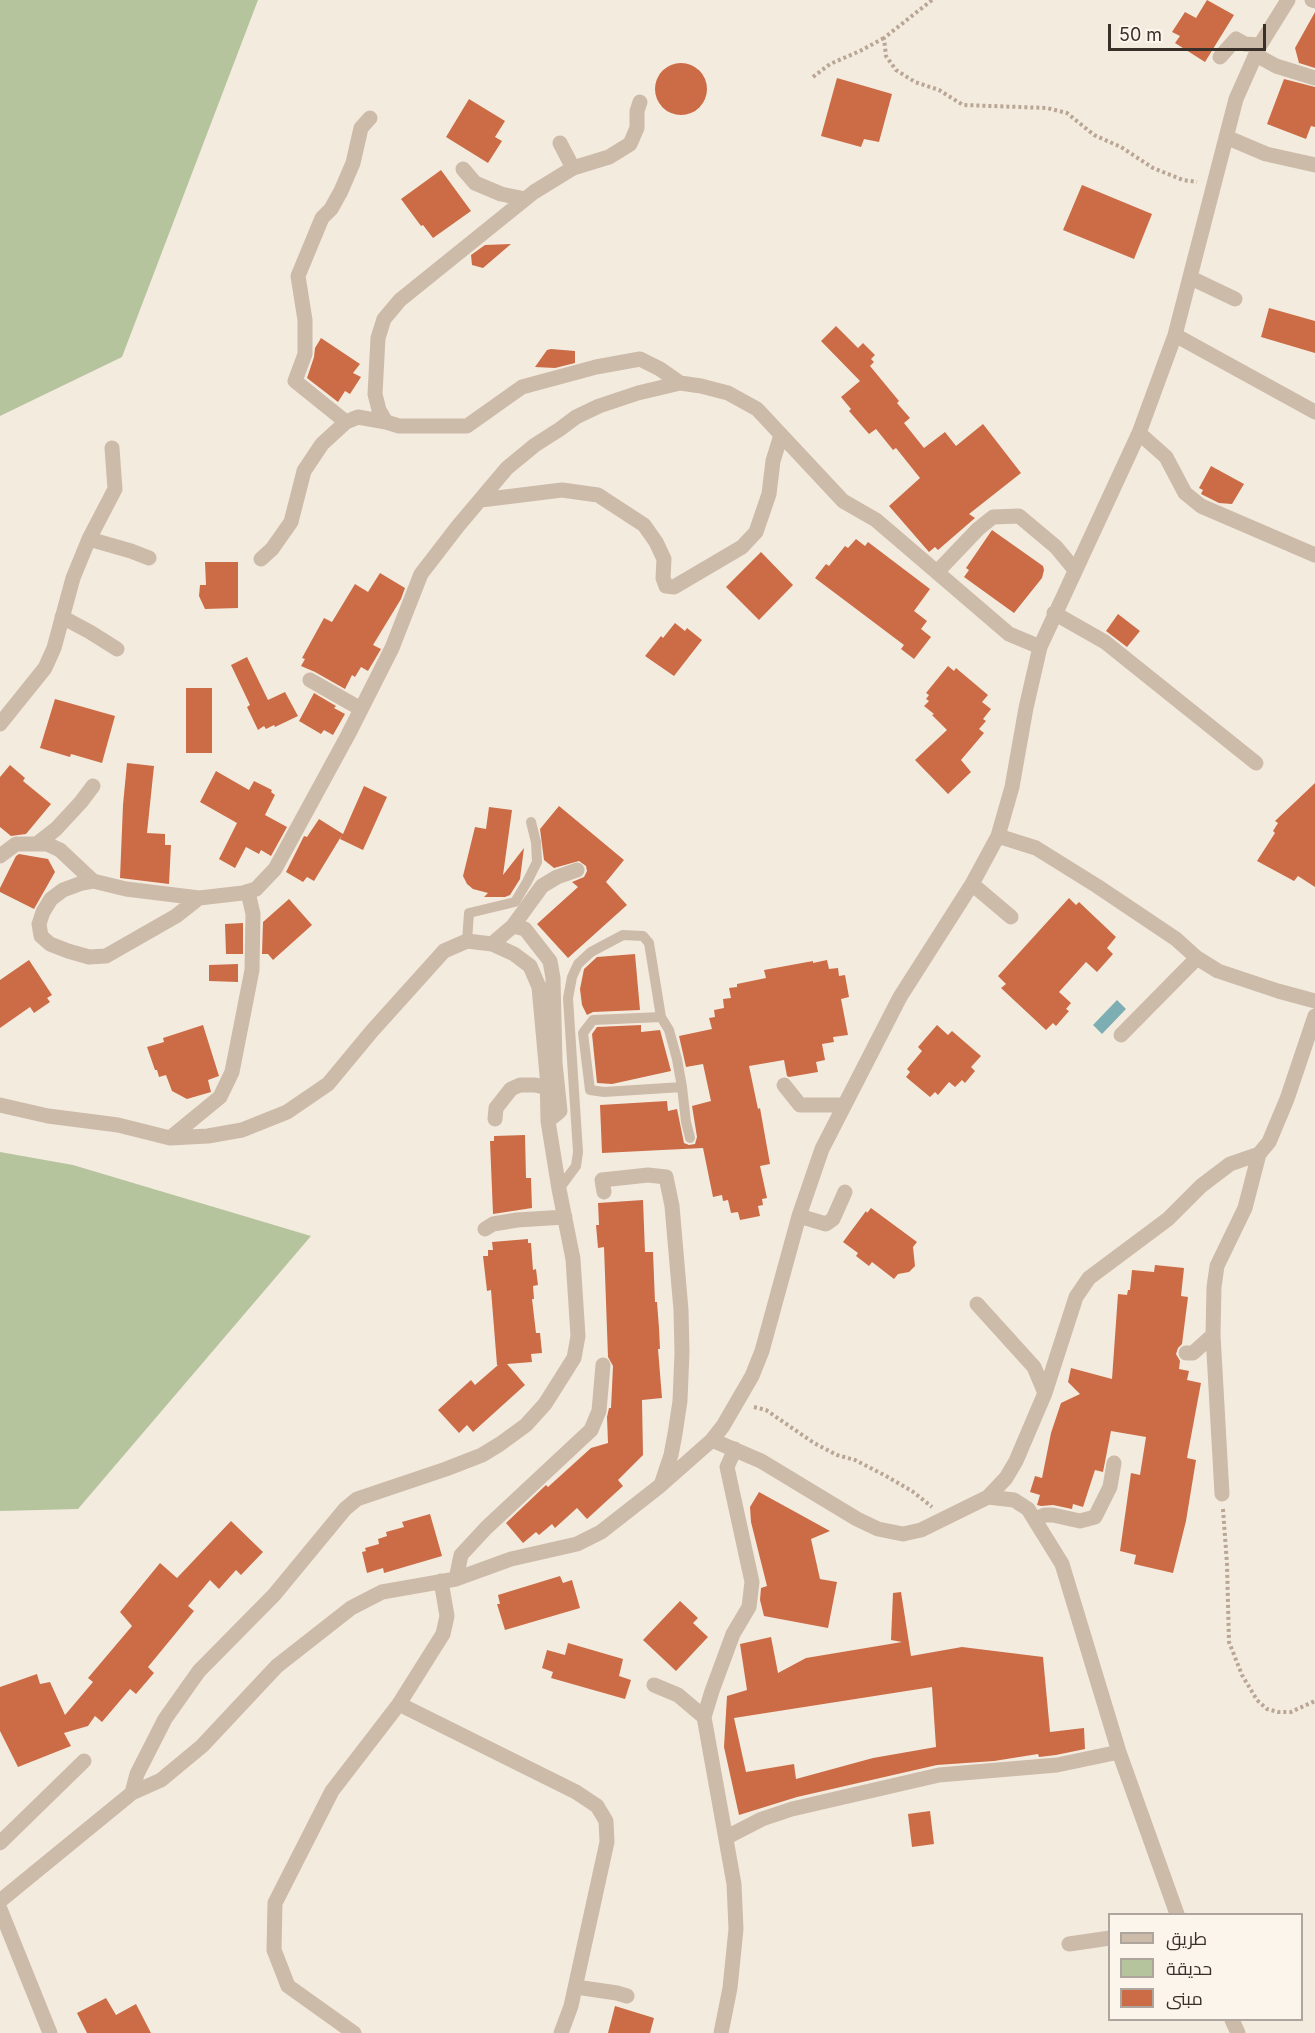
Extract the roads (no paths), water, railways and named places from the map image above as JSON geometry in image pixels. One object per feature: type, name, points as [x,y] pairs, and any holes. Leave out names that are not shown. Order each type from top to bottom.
[{"type":"street","points":[[0,1901],[132,1793],[160,1780],[202,1746],[277,1666],[351,1608],[382,1592],[449,1580],[511,1560],[577,1544],[601,1532],[661,1485],[712,1440],[723,1426],[737,1403],[762,1351],[799,1216],[822,1149],[900,998],[972,884],[998,836],[1012,787],[1040,647],[1139,433],[1175,335],[1236,99],[1258,50],[1288,0]]},
{"type":"street","points":[[1220,57],[1236,39],[1258,50],[1276,66],[1315,78]]},
{"type":"street","points":[[386,422],[379,410],[375,394],[378,338],[384,319],[400,300],[525,199],[573,168],[609,157],[630,144],[637,128],[637,111],[640,102]]},
{"type":"street","points":[[346,422],[295,381],[305,354],[305,320],[298,276],[322,218],[331,209],[353,163],[361,128],[370,118]]},
{"type":"street","points":[[1226,137],[1266,154],[1315,165]]},
{"type":"street","points":[[560,143],[573,168]]},
{"type":"street","points":[[463,169],[475,183],[501,194],[525,199]]},
{"type":"street","points":[[1191,278],[1235,299]]},
{"type":"street","points":[[1175,335],[1315,412]]},
{"type":"street","points":[[261,559],[273,549],[291,522],[304,471],[322,444],[346,422],[358,417],[399,426],[467,426],[522,387],[596,367],[640,359],[680,383]]},
{"type":"street","points":[[1,854],[16,844],[46,844],[60,850],[93,881],[126,889],[200,898],[256,890],[275,869],[361,709],[392,648],[421,574],[458,526],[507,468],[535,445],[576,417],[599,406],[680,383],[728,393],[757,409],[843,501],[876,520],[1009,634],[1040,647]]},
{"type":"street","points":[[1139,433],[1166,457],[1185,493],[1201,506],[1315,555]]},
{"type":"street","points":[[481,500],[562,490],[598,495],[644,525],[664,559],[663,578],[666,586],[674,587],[742,547],[756,532],[769,494],[773,461],[781,435]]},
{"type":"street","points":[[0,724],[45,668],[54,648],[73,578],[89,539],[115,489],[112,448]]},
{"type":"street","points":[[938,572],[993,517],[1019,516],[1056,547],[1075,570]]},
{"type":"street","points":[[89,539],[149,558]]},
{"type":"street","points":[[1054,613],[1105,642],[1256,763]]},
{"type":"street","points":[[62,617],[117,649]]},
{"type":"street","points":[[310,680],[361,709]]},
{"type":"street","points":[[38,843],[56,829],[93,786]]},
{"type":"street","points":[[998,836],[1036,848],[1176,939],[1197,958],[1218,971],[1315,1001]]},
{"type":"street","points":[[492,944],[513,926],[542,886],[557,877],[577,870]]},
{"type":"street","points":[[93,881],[63,890],[51,899],[39,924],[41,936],[50,944],[89,957],[106,956],[176,916],[200,898]]},
{"type":"street","points":[[972,884],[1011,917]]},
{"type":"street","points":[[170,1138],[220,1097],[232,1072],[252,970],[253,914],[248,892]]},
{"type":"street","points":[[513,926],[525,929],[545,951],[554,978],[555,1063],[560,1111],[548,1121]]},
{"type":"street","points":[[0,1106],[48,1116],[118,1125],[170,1138],[208,1136],[242,1130],[287,1112],[328,1084],[444,951],[467,941],[492,944],[514,954],[530,966],[539,987],[548,1088],[548,1121],[573,1259],[578,1336],[574,1358],[545,1404],[526,1425],[482,1455],[357,1499],[345,1509],[274,1596],[199,1671],[165,1719],[137,1774],[132,1793]]},
{"type":"street","points":[[1121,1035],[1197,958]]},
{"type":"street","points":[[1222,1494],[1213,1335],[1217,1266],[1245,1208],[1259,1154],[1269,1142],[1287,1100],[1315,1016]]},
{"type":"street","points":[[495,1119],[496,1108],[511,1089],[520,1085],[548,1088]]},
{"type":"street","points":[[784,1085],[800,1105],[844,1105]]},
{"type":"street","points":[[712,1440],[761,1461],[857,1519],[878,1528],[903,1534],[921,1530],[988,1497],[1006,1478],[1016,1461],[1045,1393],[1076,1297],[1089,1278],[1168,1218],[1201,1186],[1230,1164],[1259,1154]]},
{"type":"street","points":[[604,1192],[602,1180],[648,1175],[666,1177],[670,1196],[681,1310],[682,1352],[680,1401],[675,1434],[661,1485]]},
{"type":"street","points":[[799,1216],[826,1224],[832,1219],[845,1192]]},
{"type":"street","points":[[485,1229],[493,1224],[517,1220],[565,1217]]},
{"type":"street","points":[[977,1304],[1034,1367],[1045,1393]]},
{"type":"street","points":[[1186,1353],[1193,1353],[1213,1335]]},
{"type":"street","points":[[354,2033],[288,1986],[274,1950],[275,1903],[332,1791],[399,1704],[443,1634],[447,1616],[449,1580],[461,1555],[505,1508],[591,1430],[599,1411],[603,1365]]},
{"type":"street","points":[[721,2033],[730,1988],[736,1929],[734,1884],[704,1717],[733,1634],[749,1607],[752,1582],[727,1467],[735,1449]]},
{"type":"street","points":[[1035,1519],[1053,1515],[1080,1521],[1095,1516],[1110,1487],[1114,1463]]},
{"type":"street","points":[[988,1497],[1014,1500],[1028,1509],[1062,1564],[1119,1752],[1177,1913]]},
{"type":"street","points":[[654,1685],[678,1695],[704,1717]]},
{"type":"street","points":[[399,1704],[576,1792],[597,1806],[606,1821],[607,1842],[576,1987],[561,2033]]},
{"type":"street","points":[[727,1837],[762,1819],[792,1809],[939,1774],[1057,1765],[1119,1752]]},
{"type":"street","points":[[0,1843],[84,1761]]},
{"type":"street","points":[[0,1909],[50,2033]]},
{"type":"street","points":[[1069,1944],[1108,1938]]},
{"type":"street","points":[[576,1987],[627,1996]]},
{"type":"lane","points":[[467,941],[469,914],[515,902],[527,882],[537,862],[536,842],[531,822]]},
{"type":"lane","points":[[559,1189],[576,1166],[578,1152],[568,998],[572,977],[578,964],[591,952],[623,935],[643,936],[649,942],[661,1017],[669,1030],[682,1087],[690,1138]]},
{"type":"lane","points":[[661,1017],[593,1020],[583,1033],[590,1090],[604,1092],[682,1087]]},
{"type":"water","points":[[1117,1000],[1126,1009],[1102,1034],[1093,1025]]}]
